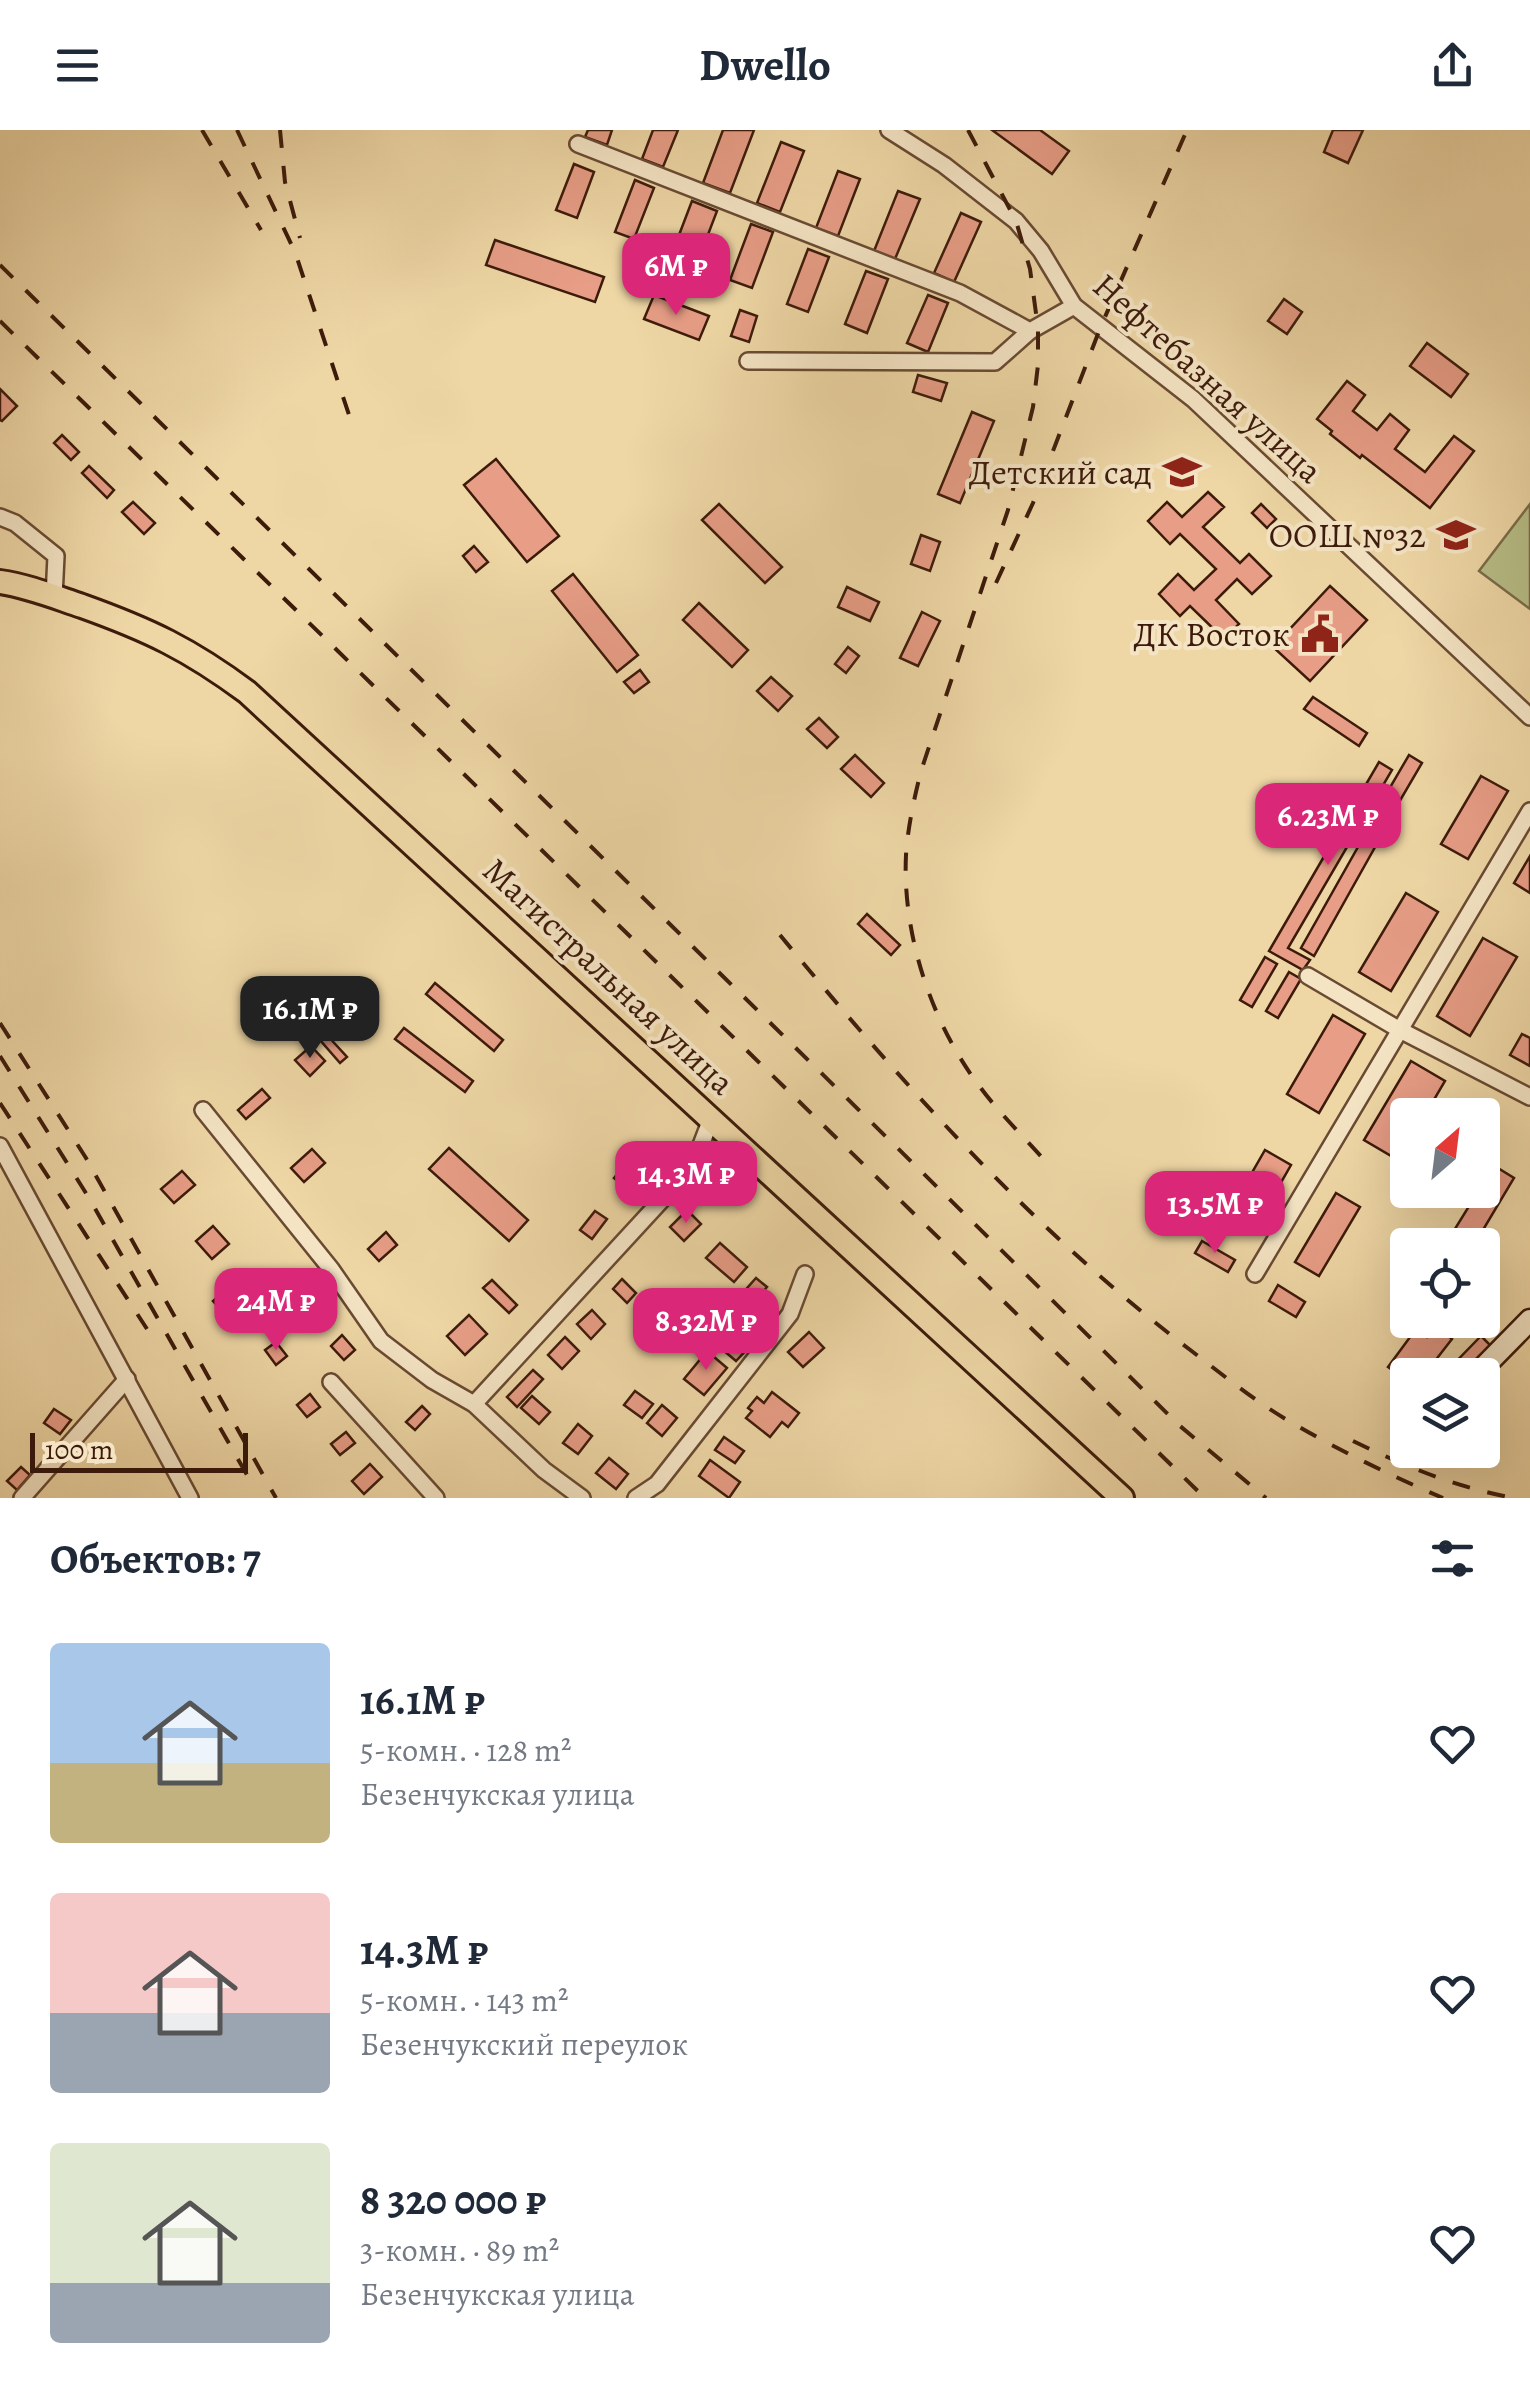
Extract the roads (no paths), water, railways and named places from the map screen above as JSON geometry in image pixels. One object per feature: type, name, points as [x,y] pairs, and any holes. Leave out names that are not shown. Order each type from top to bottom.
[{"type":"main road","name":"Магистральная улица","points":[[0,582],[54,596],[175,643],[246,692],[1122,1498]]},
{"type":"street","name":"Нефтебазная улица","points":[[889,130],[944,165],[1016,220],[1041,251],[1074,306],[1194,399],[1530,717]]},
{"type":"street","points":[[578,144],[960,292],[1030,331]]},
{"type":"street","points":[[748,361],[995,362],[1030,331],[1074,306]]},
{"type":"street","points":[[0,517],[14,523],[56,556],[54,596]]},
{"type":"street","points":[[1255,1274],[1530,811]]},
{"type":"street","points":[[1308,976],[1400,1030],[1530,1097]]},
{"type":"street","points":[[202,1110],[331,1269],[381,1341],[432,1380],[474,1404],[544,1470],[582,1498]]},
{"type":"street","points":[[474,1404],[692,1166],[712,1119]]},
{"type":"street","points":[[0,1146],[190,1498]]},
{"type":"street","points":[[636,1498],[657,1484],[790,1314],[805,1274]]},
{"type":"street","points":[[1493,1358],[1530,1320]]},
{"type":"street","points":[[22,1498],[127,1380]]},
{"type":"street","points":[[331,1382],[436,1498]]},
{"type":"railway","points":[[202,130],[261,230]]},
{"type":"railway","points":[[237,130],[295,252],[352,424]]},
{"type":"railway","points":[[280,130],[285,182],[300,238]]},
{"type":"railway","points":[[968,130],[1016,221],[1030,269],[1038,328],[1038,365],[1033,407],[1008,510],[921,771],[908,834],[906,885],[915,947],[934,1007],[948,1035],[988,1097],[1047,1163]]},
{"type":"railway","points":[[996,583],[1033,503],[1101,326],[1187,130]]},
{"type":"railway","points":[[0,265],[1180,1426],[1266,1498]]},
{"type":"railway","points":[[0,321],[1205,1498]]},
{"type":"railway","points":[[780,935],[972,1154],[1077,1256],[1132,1303],[1280,1416],[1443,1498]]},
{"type":"railway","points":[[0,1023],[86,1158],[276,1498]]},
{"type":"railway","points":[[0,1056],[89,1198],[255,1489]]},
{"type":"railway","points":[[0,1103],[147,1329]]},
{"type":"railway","points":[[1353,1441],[1432,1475],[1514,1498]]},
{"type":"place","name":"Детский сад","points":[[1182,472]]},
{"type":"place","name":"ООШ №32","points":[[1456,535]]},
{"type":"place","name":"ДК Восток","points":[[1320,634]]}]
